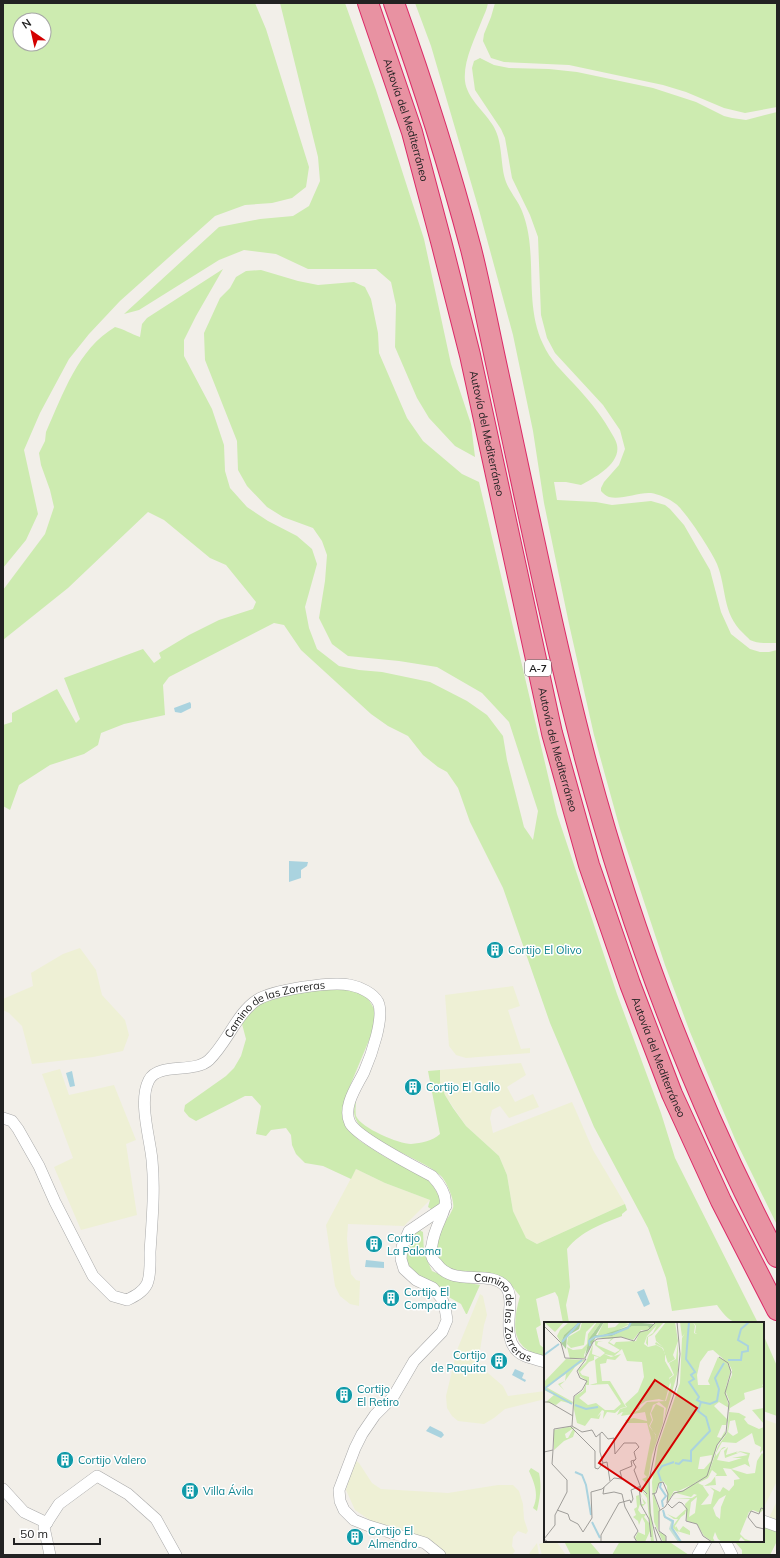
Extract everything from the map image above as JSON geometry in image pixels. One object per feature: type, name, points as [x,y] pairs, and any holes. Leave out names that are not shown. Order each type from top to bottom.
[{"type":"highway","name":"Autovía del Mediterráneo","points":[[368,3],[412,132],[446,260],[472,362],[552,733],[589,865],[630,984],[672,1094],[721,1201],[777,1310]]},
{"type":"highway","name":"Autovía del Mediterráneo","points":[[394,3],[442,144],[471,251],[565,677],[613,858],[675,1037],[727,1156],[777,1257]]},
{"type":"street","name":"Camino de las Zorreras","points":[[3,1118],[12,1121],[18,1129],[39,1166],[64,1221],[93,1276],[112,1296],[127,1300],[139,1295],[147,1284],[149,1271],[153,1199],[152,1161],[144,1102],[149,1080],[157,1072],[196,1067],[208,1061],[242,1016],[256,1001],[267,996],[310,986],[350,985],[370,993],[377,1001],[381,1011],[380,1023],[365,1070],[350,1102],[347,1115],[350,1124],[361,1135],[432,1176],[440,1185],[445,1194],[446,1206],[433,1236],[431,1248],[432,1257],[440,1269],[450,1275],[489,1279],[499,1282],[507,1288],[510,1298],[509,1333],[512,1345],[524,1355],[544,1362]]},
{"type":"street","points":[[440,1555],[425,1543],[354,1520],[344,1510],[340,1501],[339,1490],[362,1434],[375,1415],[393,1397],[414,1362],[442,1332],[447,1320],[442,1299],[433,1288],[416,1280],[404,1269],[401,1259],[402,1247],[409,1231],[446,1206]]},
{"type":"street","points":[[50,1555],[44,1527],[59,1504],[97,1476],[128,1494],[156,1519],[176,1555]]},
{"type":"street","points":[[3,1489],[24,1512],[47,1523]]},
{"type":"street","points":[[764,1521],[777,1526]]},
{"type":"street","points":[[698,1555],[705,1542]]},
{"type":"street","points":[[726,1542],[732,1555]]},
{"type":"green space","points":[[3,3],[255,3],[266,29],[309,167],[306,187],[292,198],[272,203],[245,205],[215,216],[120,301],[89,334],[69,359],[40,413],[24,450],[38,514],[26,540],[3,568]]},
{"type":"green space","points":[[280,3],[345,3],[376,90],[424,239],[451,364],[471,424],[475,457],[455,446],[429,418],[417,398],[395,347],[396,305],[391,282],[376,269],[308,269],[276,254],[244,250],[219,260],[139,310],[124,314],[219,227],[260,219],[293,216],[309,206],[320,181],[318,157]]},
{"type":"green space","points":[[415,3],[488,3],[468,58],[465,73],[466,87],[472,98],[496,130],[500,144],[505,179],[522,211],[527,227],[530,244],[534,311],[537,328],[543,344],[557,365],[597,411],[614,437],[617,445],[617,452],[611,464],[593,478],[581,485],[566,482],[554,482],[557,500],[596,502],[612,505],[651,501],[665,505],[684,525],[710,570],[721,612],[731,634],[750,649],[760,652],[777,650],[777,1225],[735,1139],[690,1032],[665,965],[620,829],[594,735],[569,624],[544,503],[533,431],[513,335],[479,210],[431,46]]},
{"type":"green space","points":[[495,3],[777,3],[777,107],[745,113],[724,108],[686,92],[663,85],[569,65],[504,62],[491,58],[483,41]]},
{"type":"green space","points":[[480,58],[494,65],[509,68],[549,69],[577,72],[653,88],[696,102],[724,116],[732,118],[746,120],[777,112],[777,643],[760,643],[750,640],[736,625],[728,609],[717,564],[692,523],[676,504],[671,500],[657,494],[651,493],[614,498],[608,497],[601,491],[604,482],[619,465],[625,449],[620,430],[603,405],[555,353],[547,338],[541,315],[538,237],[530,215],[512,178],[505,138],[501,129],[475,90],[472,68],[474,61]]},
{"type":"green space","points":[[223,269],[184,340],[184,356],[212,409],[224,445],[225,471],[230,488],[247,507],[268,521],[297,536],[312,549],[317,564],[305,607],[309,628],[317,649],[339,666],[382,672],[430,682],[467,701],[487,715],[503,736],[507,760],[524,827],[533,840],[538,811],[509,722],[482,693],[437,667],[399,661],[348,656],[332,644],[319,618],[325,581],[327,555],[322,541],[313,528],[283,517],[267,507],[247,486],[238,470],[237,441],[205,360],[204,333],[220,298],[230,288],[236,277],[246,271],[261,270],[298,281],[318,285],[354,282],[365,287],[371,299],[378,333],[379,353],[407,418],[423,441],[462,474],[479,482],[557,814],[617,994],[661,1113],[675,1158],[757,1322],[734,1322],[726,1316],[717,1305],[672,1311],[666,1278],[648,1228],[594,1127],[550,1023],[503,888],[470,822],[458,788],[447,772],[423,755],[408,736],[388,726],[371,714],[301,650],[284,625],[274,623],[169,677],[163,685],[165,715],[124,724],[101,733],[98,745],[84,754],[50,765],[19,785],[10,810],[3,806],[3,725],[12,722],[12,713],[57,689],[76,723],[80,719],[64,678],[143,649],[154,663],[161,658],[159,653],[189,635],[219,620],[253,609],[256,602],[226,565],[210,558],[164,520],[148,512],[68,588],[3,640],[3,590],[45,534],[54,507],[50,490],[41,465],[39,453],[45,441],[46,432],[73,374],[91,347],[102,336],[115,327],[140,337],[142,324],[147,318]]},
{"type":"green space","points":[[80,948],[96,970],[102,995],[125,1020],[129,1035],[123,1051],[93,1057],[32,1064],[22,1026],[9,1013],[3,1010],[3,999],[33,986],[31,973],[63,954]]},
{"type":"green space","points":[[513,986],[520,1006],[508,1010],[521,1049],[530,1048],[530,1053],[466,1058],[456,1055],[449,1046],[445,995]]},
{"type":"green space","points":[[323,989],[358,992],[370,1001],[376,1012],[372,1033],[347,1093],[342,1116],[347,1129],[360,1141],[385,1157],[427,1178],[441,1200],[438,1207],[434,1211],[428,1207],[430,1200],[385,1183],[356,1169],[351,1179],[323,1166],[305,1163],[296,1154],[292,1145],[291,1135],[286,1128],[271,1130],[266,1136],[256,1134],[261,1106],[252,1096],[245,1096],[196,1121],[189,1117],[184,1111],[185,1105],[226,1076],[234,1068],[241,1056],[246,1039],[242,1024],[261,1003],[293,994]]},
{"type":"green space","points":[[521,1063],[526,1075],[507,1087],[515,1102],[533,1094],[539,1107],[509,1118],[500,1106],[492,1110],[490,1118],[493,1133],[572,1102],[593,1150],[625,1204],[537,1244],[525,1237],[513,1211],[507,1175],[499,1156],[466,1126],[445,1095],[440,1082],[440,1070]]},
{"type":"green space","points":[[60,1069],[69,1095],[114,1085],[136,1140],[126,1144],[137,1215],[81,1230],[54,1167],[73,1158],[42,1074]]},
{"type":"green space","points":[[440,1070],[440,1082],[445,1095],[453,1108],[466,1126],[499,1156],[507,1175],[513,1211],[526,1238],[537,1244],[625,1204],[627,1210],[622,1214],[622,1216],[585,1233],[567,1249],[570,1287],[566,1305],[569,1322],[563,1322],[558,1297],[555,1292],[536,1299],[541,1325],[536,1328],[540,1345],[544,1348],[544,1357],[525,1348],[516,1334],[515,1326],[517,1307],[520,1296],[509,1283],[494,1274],[452,1269],[446,1266],[438,1256],[438,1239],[453,1209],[453,1201],[450,1192],[442,1177],[433,1169],[421,1162],[378,1140],[366,1132],[358,1123],[354,1112],[356,1100],[356,1116],[359,1121],[372,1130],[390,1138],[411,1144],[427,1141],[440,1134],[428,1071]]},
{"type":"green space","points":[[356,1169],[385,1183],[430,1200],[404,1226],[348,1224],[347,1239],[351,1274],[356,1280],[360,1281],[359,1306],[350,1304],[340,1296],[335,1286],[326,1225]]},
{"type":"green space","points":[[419,1230],[423,1232],[424,1253],[432,1271],[453,1280],[480,1285],[467,1314],[461,1304],[409,1269],[405,1261],[405,1251],[415,1231]]},
{"type":"green space","points":[[480,1294],[483,1296],[487,1315],[479,1357],[481,1367],[503,1386],[508,1396],[544,1391],[544,1399],[505,1409],[484,1424],[458,1421],[452,1416],[447,1408],[446,1396],[457,1350]]},
{"type":"green space","points":[[764,1336],[777,1366],[777,1416],[764,1411]]},
{"type":"green space","points":[[764,1419],[777,1424],[777,1481],[764,1507]]},
{"type":"green space","points":[[354,1459],[359,1463],[372,1483],[381,1489],[448,1493],[498,1485],[513,1485],[519,1491],[523,1504],[524,1519],[528,1531],[526,1534],[518,1531],[513,1537],[512,1546],[515,1551],[512,1555],[448,1555],[426,1539],[371,1521],[355,1510],[346,1490]]},
{"type":"green space","points":[[531,1468],[539,1473],[540,1478],[540,1492],[537,1511],[533,1508],[536,1494],[529,1471]]},
{"type":"green space","points":[[777,1501],[777,1521],[769,1518]]},
{"type":"green space","points":[[764,1525],[777,1531],[777,1543],[770,1555],[742,1555],[742,1550],[735,1542],[764,1542]]},
{"type":"green space","points":[[545,1542],[557,1542],[566,1555],[542,1555],[539,1544]]},
{"type":"green space","points":[[564,1542],[590,1542],[601,1555],[571,1555]]},
{"type":"green space","points":[[619,1542],[670,1542],[689,1555],[612,1555]]},
{"type":"green space","points":[[537,1543],[539,1555],[528,1555]]},
{"type":"water","points":[[190,702],[191,708],[181,713],[175,712],[174,708]]},
{"type":"water","points":[[289,861],[308,862],[307,866],[301,870],[301,878],[289,882]]},
{"type":"water","points":[[72,1071],[75,1086],[70,1087],[66,1073]]},
{"type":"water","points":[[366,1260],[384,1262],[384,1268],[365,1267]]},
{"type":"water","points":[[644,1289],[650,1304],[644,1307],[637,1292]]},
{"type":"water","points":[[515,1369],[524,1373],[522,1378],[526,1380],[525,1382],[512,1375]]},
{"type":"water","points":[[430,1426],[442,1432],[444,1435],[441,1438],[426,1431]]},
{"type":"place","name":"Cortijo El Olivo","points":[[495,950]]},
{"type":"place","name":"Cortijo El Gallo","points":[[413,1087]]},
{"type":"place","name":"Cortijo La Paloma","points":[[374,1244]]},
{"type":"place","name":"Cortijo El Compadre","points":[[391,1298]]},
{"type":"place","name":"Cortijo de Paquita","points":[[499,1361]]},
{"type":"place","name":"Cortijo El Retiro","points":[[344,1395]]},
{"type":"place","name":"Cortijo Valero","points":[[65,1460]]},
{"type":"place","name":"Villa Ávila","points":[[190,1491]]},
{"type":"place","name":"Cortijo El Almendro","points":[[355,1537]]}]
